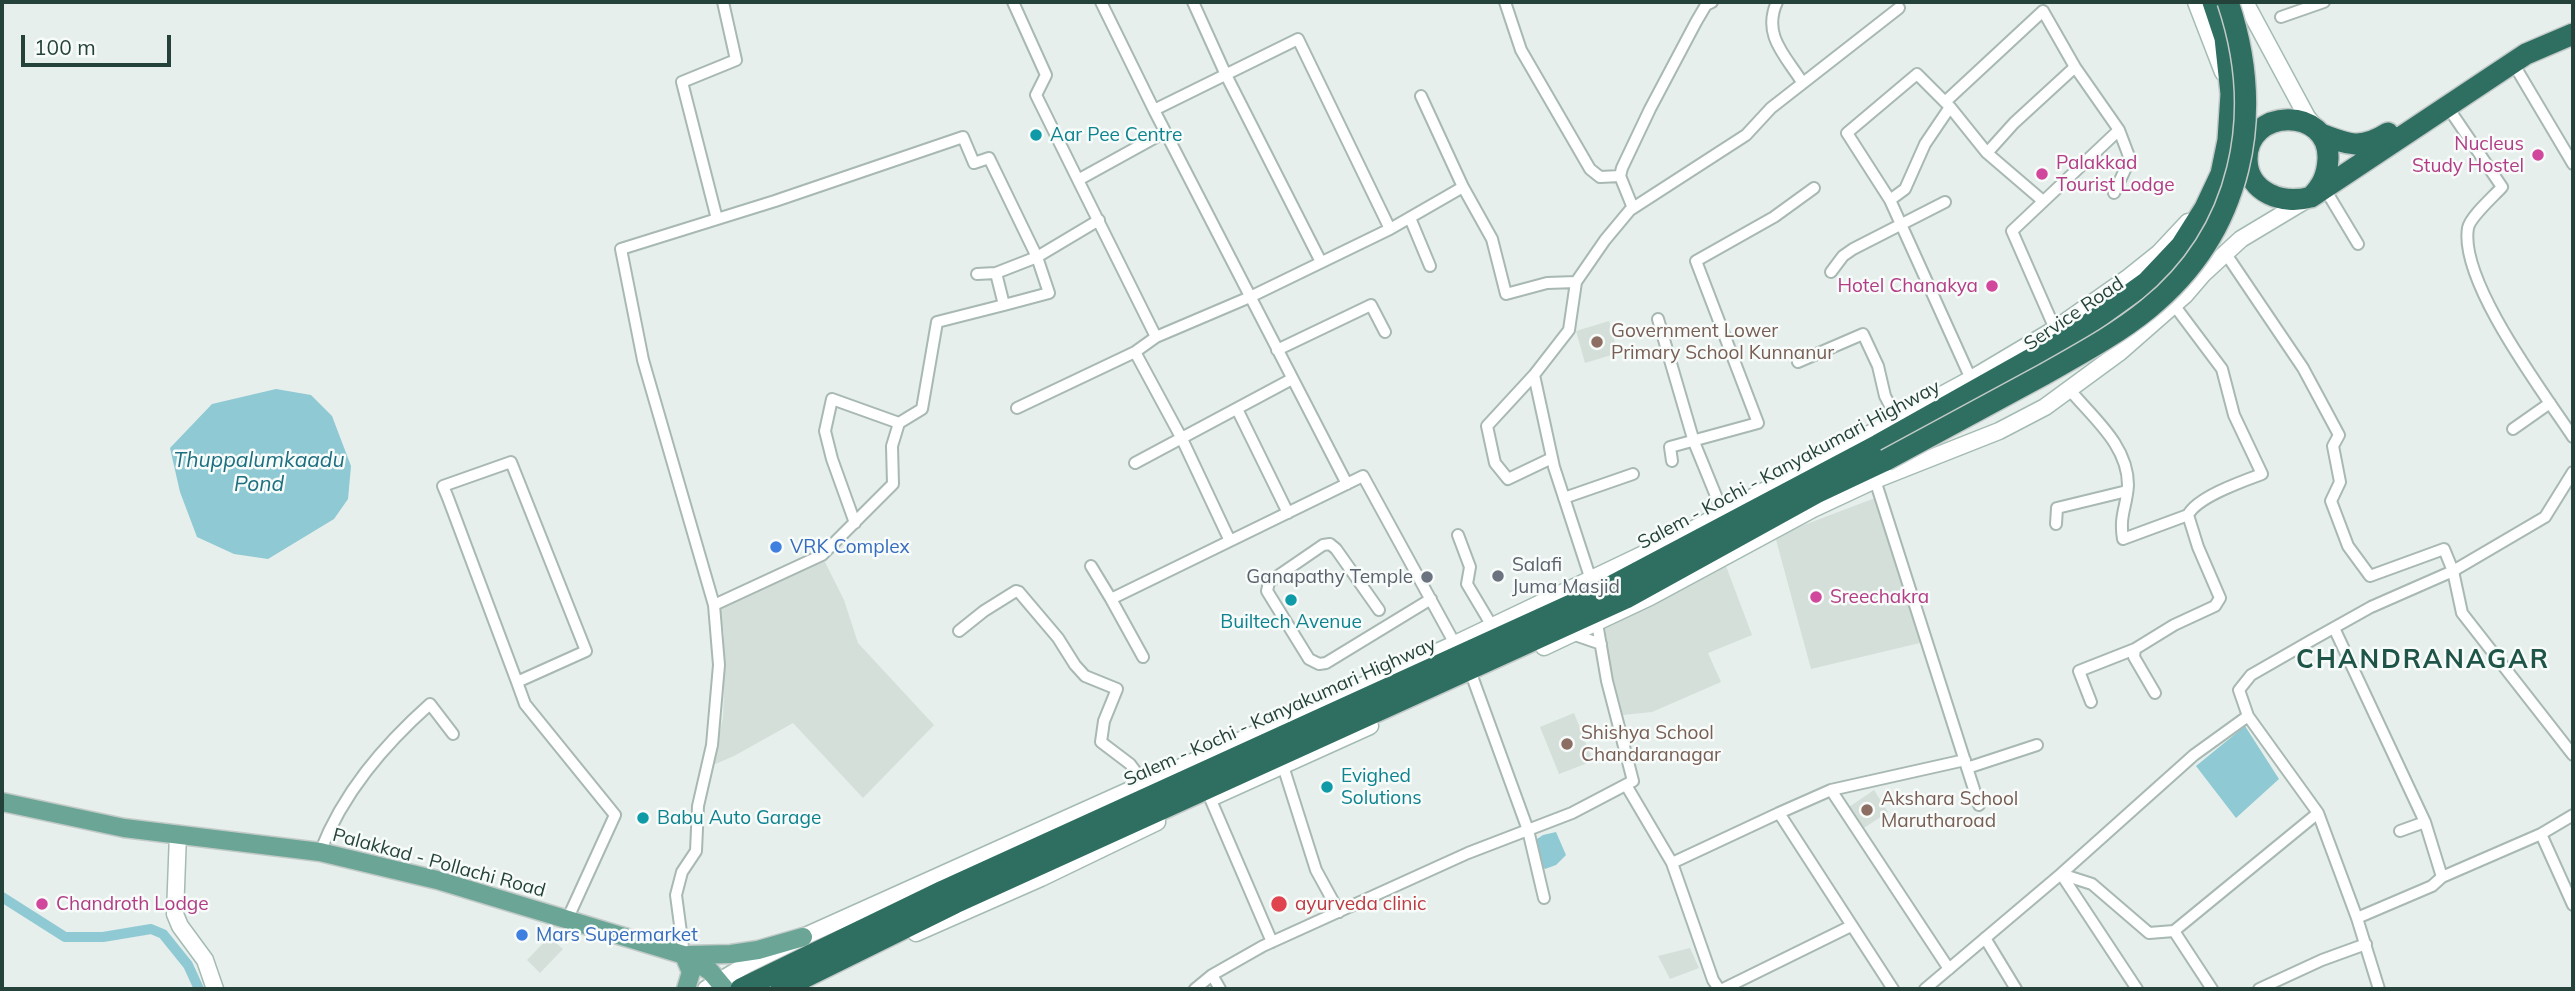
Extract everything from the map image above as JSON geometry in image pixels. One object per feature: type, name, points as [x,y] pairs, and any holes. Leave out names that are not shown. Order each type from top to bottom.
[{"type":"highway","name":"Salem - Kochi - Kanyakumari Highway","points":[[744,987],[968,879],[1606,589],[1878,445],[2072,337],[2137,289],[2181,246],[2205,208],[2221,174],[2228,140],[2231,94],[2225,38],[2213,2]]},
{"type":"highway","name":"Salem - Kochi - Kanyakumari Highway","points":[[780,989],[955,903],[1626,598],[1816,493],[1886,460],[2111,336],[2149,308],[2197,258],[2232,194],[2243,150],[2247,92],[2239,35],[2228,2]]},
{"type":"highway","points":[[2318,193],[2328,168],[2327,144],[2321,134],[2309,124],[2297,120],[2270,123],[2259,130],[2247,151],[2248,168],[2254,182],[2264,192],[2292,201],[2318,193],[2523,47],[2573,25]]},
{"type":"highway","points":[[2321,134],[2358,146],[2376,141],[2539,47],[2573,34]]},
{"type":"highway","points":[[2228,140],[2247,151]]},
{"type":"main road","name":"Palakkad - Pollachi Road","points":[[2,802],[124,828],[320,852],[437,880],[684,955],[704,966],[717,987]]},
{"type":"main road","points":[[686,989],[691,972],[684,955],[731,954],[758,950],[803,937]]},
{"type":"street","points":[[717,219],[682,82],[736,60],[723,2]]},
{"type":"street","points":[[1013,2],[1046,75],[1036,95],[1156,337]]},
{"type":"street","points":[[1101,2],[1347,484]]},
{"type":"street","points":[[1505,2],[1521,50],[1590,169],[1600,177],[1620,176]]},
{"type":"street","points":[[1633,208],[1620,176],[1650,109],[1696,22],[1706,5],[1712,2]]},
{"type":"street","points":[[1777,2],[1771,15],[1773,37],[1802,82]]},
{"type":"street","points":[[2196,2],[2231,94]]},
{"type":"street","points":[[2245,2],[2307,117],[2321,134]]},
{"type":"street","points":[[2280,17],[2324,2]]},
{"type":"street","points":[[1198,4],[1226,75],[1321,262]]},
{"type":"street","points":[[1552,458],[1508,479],[1495,463],[1487,426],[1534,375],[1569,330],[1576,282],[1605,240],[1633,208],[1746,135],[1771,108],[1802,82],[1899,8]]},
{"type":"street","points":[[1890,201],[1905,189],[1924,144],[1947,104],[2043,11],[2075,67],[2119,131],[2130,159],[2114,193]]},
{"type":"street","points":[[1154,110],[1298,39],[1390,229]]},
{"type":"street","points":[[2513,63],[2573,164]]},
{"type":"street","points":[[1987,153],[2014,123],[2075,67]]},
{"type":"street","points":[[1971,379],[1890,201],[1847,133],[1917,74],[1947,104],[1987,153],[2043,201]]},
{"type":"street","points":[[1420,96],[1463,187],[1492,239],[1506,294],[1547,283],[1576,282]]},
{"type":"street","points":[[2443,104],[2502,187],[2469,225],[2467,250],[2477,281],[2522,362],[2573,437]]},
{"type":"street","points":[[2055,329],[2012,230],[2119,131]]},
{"type":"street","points":[[1078,180],[1165,132]]},
{"type":"street","points":[[684,955],[676,895],[682,872],[696,851],[698,806],[712,745],[719,665],[714,605],[643,360],[621,248],[717,219],[962,137],[974,163],[989,158],[1037,257],[1049,293],[937,322],[922,409],[899,423],[892,446],[893,484],[822,555],[714,605]]},
{"type":"street","name":"Service Road","points":[[717,987],[748,964],[803,937],[1455,644],[1591,580],[1675,539],[1898,419],[1971,379],[2085,310],[2159,253],[2185,226],[2221,174]]},
{"type":"street","points":[[1017,408],[1135,352],[1156,337],[1250,297],[1390,229],[1463,187]]},
{"type":"street","points":[[1672,461],[1670,447],[1758,423],[1696,261],[1774,217],[1814,187]]},
{"type":"street","points":[[801,989],[877,950],[1041,878],[1210,798],[1597,623],[1813,509],[1875,480],[1999,431],[2045,407],[2098,370],[2174,305],[2241,239],[2318,193],[2358,244]]},
{"type":"street","points":[[1831,272],[1843,256],[1945,202]]},
{"type":"street","points":[[1410,218],[1430,266]]},
{"type":"street","points":[[977,274],[996,273],[1037,257],[1099,220]]},
{"type":"street","points":[[2225,254],[2303,368],[2339,435],[2333,446],[2340,482],[2331,501],[2348,546],[2370,576],[2444,549],[2453,571],[2462,613],[2573,755]]},
{"type":"street","points":[[996,273],[1004,305]]},
{"type":"street","points":[[1277,350],[1371,305],[1385,332]]},
{"type":"street","points":[[2069,389],[2119,449],[2128,472],[2120,523],[2123,539],[2188,515],[2192,508],[2205,500],[2241,481],[2262,474],[2234,415],[2222,369],[2174,305]]},
{"type":"street","points":[[1658,319],[1694,442],[1723,513]]},
{"type":"street","points":[[1798,362],[1863,334],[1878,366],[1885,396],[1898,419]]},
{"type":"street","points":[[1135,352],[1182,439],[1230,541]]},
{"type":"street","points":[[1534,375],[1552,458],[1591,580]]},
{"type":"street","points":[[1135,463],[1292,379]]},
{"type":"street","points":[[855,523],[825,431],[832,399],[899,423]]},
{"type":"street","points":[[2514,429],[2550,403]]},
{"type":"street","points":[[1237,409],[1288,513]]},
{"type":"street","points":[[517,682],[586,651],[511,462],[443,486],[525,704],[615,815],[567,920]]},
{"type":"street","points":[[1564,498],[1633,474]]},
{"type":"street","points":[[1111,599],[1363,476],[1455,644]]},
{"type":"street","points":[[2379,989],[2357,918],[2318,813],[2248,716],[2239,690],[2251,675],[2371,607],[2453,571],[2545,517],[2572,478]]},
{"type":"street","points":[[1875,480],[1979,805]]},
{"type":"street","points":[[2056,524],[2057,508],[2127,491]]},
{"type":"street","points":[[2091,702],[2079,671],[2136,649],[2174,625],[2215,607],[2220,598],[2198,547],[2188,515]]},
{"type":"street","points":[[1458,535],[1470,567],[1467,584],[1492,626]]},
{"type":"street","points":[[1379,610],[1330,544],[1324,545],[1269,582],[1266,591],[1309,659],[1319,664],[1326,663],[1431,599]]},
{"type":"street","points":[[1091,566],[1143,657]]},
{"type":"street","points":[[959,631],[1004,597],[1019,592],[1058,638],[1085,676],[1117,689],[1104,721],[1101,742],[1130,764],[1144,783]]},
{"type":"street","points":[[1195,989],[1212,975],[1272,942],[1468,853],[1572,813],[1633,781],[1607,681],[1597,623]]},
{"type":"street","points":[[2334,628],[2401,766],[2425,822],[2442,877]]},
{"type":"street","points":[[1572,634],[1601,644]]},
{"type":"street","points":[[2136,649],[2134,657],[2155,693]]},
{"type":"street","points":[[1473,679],[1528,830],[1544,898]]},
{"type":"street","points":[[320,852],[332,821],[353,787],[400,730],[430,704],[453,734]]},
{"type":"street","points":[[1925,989],[2061,874],[2194,755],[2248,716]]},
{"type":"street","points":[[1672,863],[1831,790],[1966,764],[2036,745]]},
{"type":"street","points":[[1283,766],[1315,870],[1339,912]]},
{"type":"street","points":[[1626,785],[1672,863],[1713,980],[1721,989],[1851,926]]},
{"type":"street","points":[[1831,790],[1949,969]]},
{"type":"street","points":[[1210,798],[1272,942]]},
{"type":"street","points":[[1779,813],[1893,989]]},
{"type":"street","points":[[2061,874],[2092,884],[2149,933],[2174,931],[2318,813]]},
{"type":"street","points":[[2357,918],[2432,886],[2442,877],[2542,834],[2573,815]]},
{"type":"street","points":[[2400,831],[2425,822]]},
{"type":"street","points":[[178,834],[175,914],[180,926],[205,960],[215,989]]},
{"type":"street","points":[[2542,834],[2573,905]]},
{"type":"street","points":[[2061,874],[2137,989]]},
{"type":"street","points":[[2174,931],[2212,989]]},
{"type":"street","points":[[1985,938],[2016,989]]},
{"type":"street","points":[[2259,989],[2322,960],[2366,944]]},
{"type":"street","points":[[1212,975],[1220,989]]},
{"type":"shaded area","name":"Government Lower Primary School Kunnanur","points":[[1609,321],[1618,353],[1585,363],[1576,331]]},
{"type":"shaded area","points":[[1875,498],[1924,642],[1811,669],[1775,536]]},
{"type":"shaded area","points":[[824,560],[844,600],[858,643],[934,725],[863,798],[793,723],[713,765],[723,717],[724,690],[724,634],[718,606]]},
{"type":"shaded area","points":[[1726,566],[1752,635],[1708,653],[1721,682],[1652,712],[1623,715],[1610,665],[1605,627]]},
{"type":"shaded area","name":"Shishya School Chandaranagar","points":[[1574,713],[1593,761],[1559,774],[1540,727]]},
{"type":"shaded area","name":"Akshara School Marutharoad","points":[[1874,790],[1888,812],[1861,830],[1846,809]]},
{"type":"shaded area","points":[[549,937],[563,949],[540,973],[527,960]]},
{"type":"shaded area","points":[[1690,948],[1699,968],[1670,979],[1658,956]]},
{"type":"water","name":"Thuppalumkaadu Pond","points":[[276,389],[311,395],[332,416],[351,466],[348,499],[334,519],[268,559],[234,554],[197,537],[180,492],[170,448],[212,404]]},
{"type":"water","points":[[2245,726],[2279,779],[2236,818],[2196,766]]},
{"type":"water","points":[[1556,832],[1566,855],[1556,865],[1545,869],[1540,864],[1534,841],[1543,835]]},
{"type":"waterway","points":[[2,897],[65,937],[103,937],[151,929],[163,934],[188,965],[199,989]]},
{"type":"place","name":"Aar Pee Centre","points":[[1036,135]]},
{"type":"place","name":"Nucleus Study Hostel","points":[[2538,155]]},
{"type":"place","name":"Palakkad Tourist Lodge","points":[[2042,174]]},
{"type":"place","name":"Hotel Chanakya","points":[[1992,286]]},
{"type":"place","name":"Government Lower Primary School Kunnanur","points":[[1597,342]]},
{"type":"place","name":"VRK Complex","points":[[776,547]]},
{"type":"place","name":"Salafi Juma Masjid","points":[[1498,576]]},
{"type":"place","name":"Ganapathy Temple","points":[[1427,577]]},
{"type":"place","name":"Sreechakra","points":[[1816,597]]},
{"type":"place","name":"Builtech Avenue","points":[[1291,600]]},
{"type":"place","name":"Shishya School Chandaranagar","points":[[1567,744]]},
{"type":"place","name":"Evighed Solutions","points":[[1327,787]]},
{"type":"place","name":"Akshara School Marutharoad","points":[[1867,810]]},
{"type":"place","name":"Babu Auto Garage","points":[[643,818]]},
{"type":"place","name":"Chandroth Lodge","points":[[42,904]]},
{"type":"place","name":"ayurveda clinic","points":[[1279,904]]},
{"type":"place","name":"Mars Supermarket","points":[[522,935]]},
{"type":"district","name":"CHANDRANAGAR","points":[[2423,660]]}]
